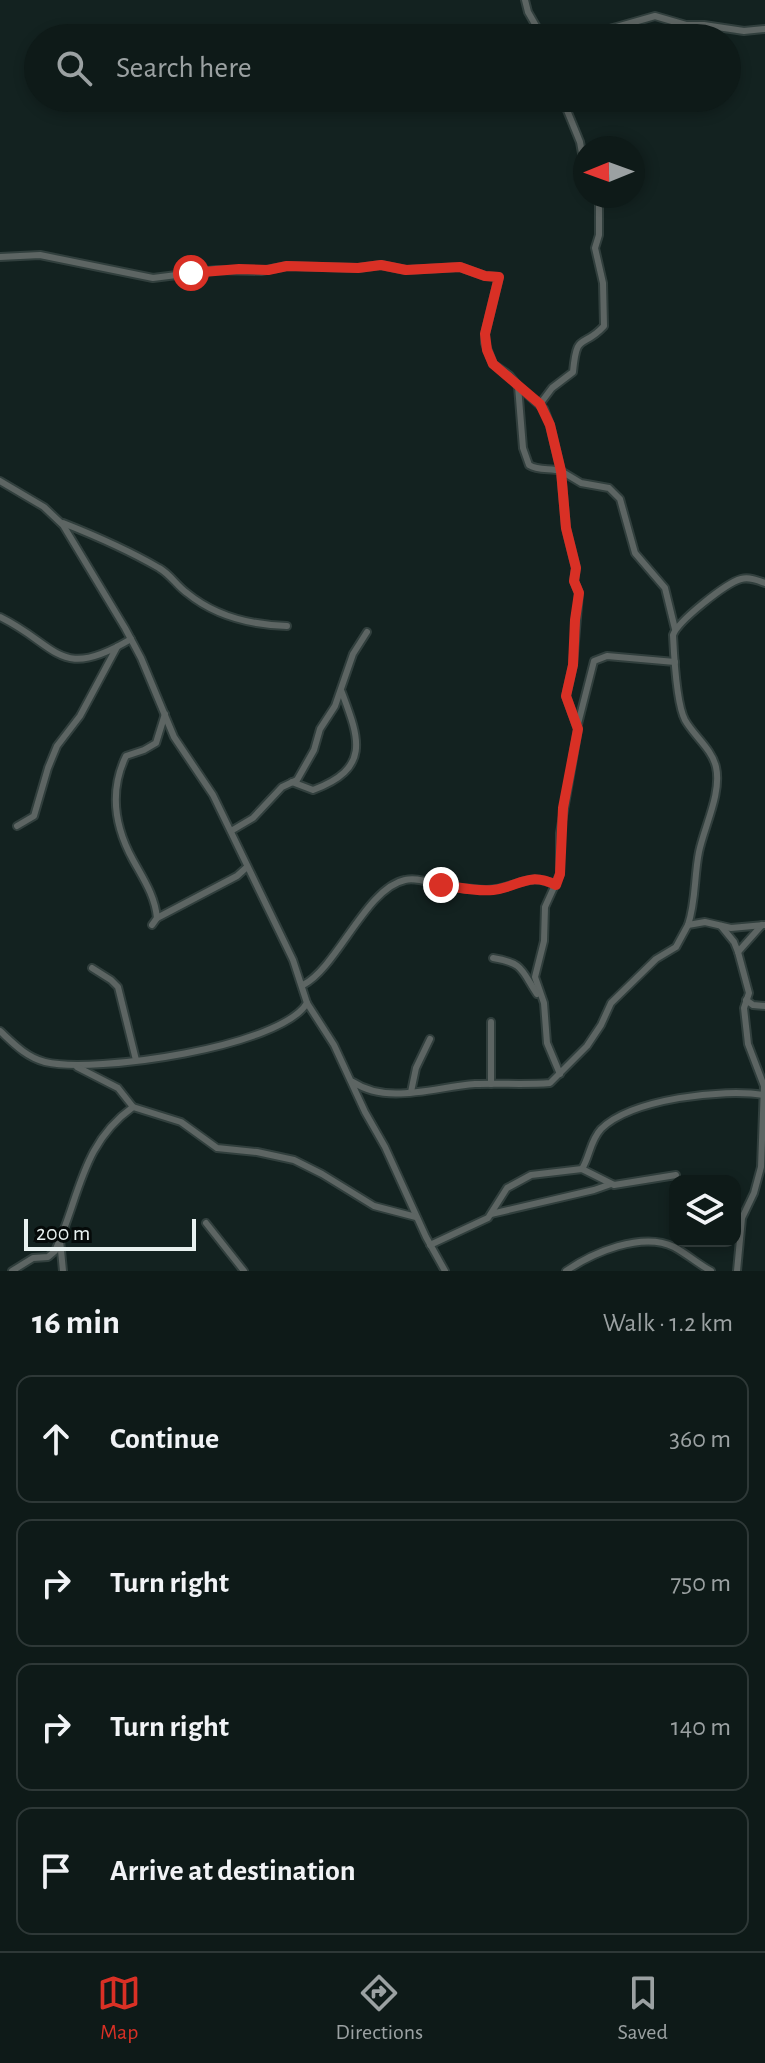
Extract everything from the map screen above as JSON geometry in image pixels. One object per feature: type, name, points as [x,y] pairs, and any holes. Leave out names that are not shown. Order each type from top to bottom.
[{"type":"street","points":[[525,0],[534,24]]},
{"type":"street","points":[[627,24],[655,16],[683,24]]},
{"type":"street","points":[[741,31],[765,29]]},
{"type":"street","points":[[568,112],[578,136]]},
{"type":"street","points":[[540,404],[552,388],[573,372],[578,345],[604,326],[603,283],[595,248],[599,235],[599,208]]},
{"type":"street","points":[[0,257],[40,255],[153,278],[216,270],[381,265],[406,270],[460,267],[485,276],[499,277],[485,343],[493,364],[540,404],[550,425],[561,471],[566,528],[576,568],[574,581],[579,593],[573,665],[566,696],[577,727]]},
{"type":"street","points":[[351,1081],[366,1090],[411,1092],[491,1084],[550,1083],[587,1046],[611,1003],[656,959],[676,947],[688,925],[695,898],[699,851],[709,821],[717,773],[713,759],[684,719],[675,662],[675,629],[665,588],[637,557],[620,499],[609,488],[581,483],[561,471],[529,465],[523,448],[518,386]]},
{"type":"street","points":[[0,481],[44,507],[59,521],[131,639],[174,737],[213,795],[303,985],[307,1003],[334,1045],[445,1271]]},
{"type":"street","points":[[59,521],[93,534],[164,570],[187,594],[220,614],[270,626],[287,626]]},
{"type":"street","points":[[675,629],[736,581],[753,579],[765,583]]},
{"type":"street","points":[[0,617],[50,652],[75,660],[103,656],[131,639]]},
{"type":"street","points":[[231,831],[253,818],[282,787],[299,776],[314,750],[320,729],[335,706],[353,654],[367,632]]},
{"type":"street","points":[[17,826],[34,816],[57,746],[80,716],[117,647]]},
{"type":"street","points":[[560,1074],[547,1043],[544,1003],[535,977],[544,941],[545,907],[560,874],[563,808],[577,727],[594,661],[607,656],[675,662]]},
{"type":"street","points":[[292,782],[313,790],[350,770],[357,738],[340,688]]},
{"type":"street","points":[[165,714],[156,743],[126,756],[115,784],[115,807],[124,840],[156,903],[155,922],[237,876],[247,867]]},
{"type":"street","points":[[303,985],[320,973],[373,903],[395,883],[419,880],[495,890],[540,878],[556,885]]},
{"type":"street","points":[[688,925],[705,922],[731,928],[764,924]]},
{"type":"street","points":[[738,952],[764,924]]},
{"type":"street","points":[[721,926],[738,952],[749,993],[744,1021],[749,1053],[764,1086],[761,1167],[754,1193],[742,1218],[737,1271]]},
{"type":"street","points":[[493,958],[518,964],[544,1003]]},
{"type":"street","points":[[92,968],[118,987],[136,1060]]},
{"type":"street","points":[[746,1000],[753,1005],[765,1006]]},
{"type":"street","points":[[0,1031],[30,1056],[44,1062],[74,1065],[136,1060],[196,1053],[242,1040],[298,1016],[307,1003]]},
{"type":"street","points":[[491,1022],[491,1084]]},
{"type":"street","points":[[411,1092],[419,1060],[430,1039]]},
{"type":"street","points":[[74,1065],[118,1088],[133,1107],[181,1122],[221,1149],[294,1160],[374,1206],[416,1217]]},
{"type":"street","points":[[582,1169],[593,1140],[604,1126],[642,1107],[710,1093],[751,1092],[764,1095]]},
{"type":"street","points":[[12,1271],[33,1258],[48,1257],[55,1251],[91,1153],[107,1129],[133,1107]]},
{"type":"street","points":[[430,1245],[483,1221],[507,1188],[525,1177],[541,1172],[582,1169],[611,1184]]},
{"type":"street","points":[[491,1214],[611,1184],[669,1176]]},
{"type":"street","points":[[206,1223],[244,1271]]},
{"type":"street","points":[[60,1240],[63,1271]]},
{"type":"street","points":[[566,1271],[581,1260],[600,1253],[636,1243],[654,1242],[673,1247],[711,1271]]},
{"type":"route","points":[[191,273],[268,270],[287,266],[358,268],[381,265],[406,270],[460,267],[485,276],[499,277],[485,334],[487,350],[493,364],[544,409],[559,458],[566,528],[576,568],[574,581],[579,593],[573,665],[566,696],[569,712],[578,729],[563,808],[560,874],[556,885],[540,878],[495,890],[441,885]]}]
